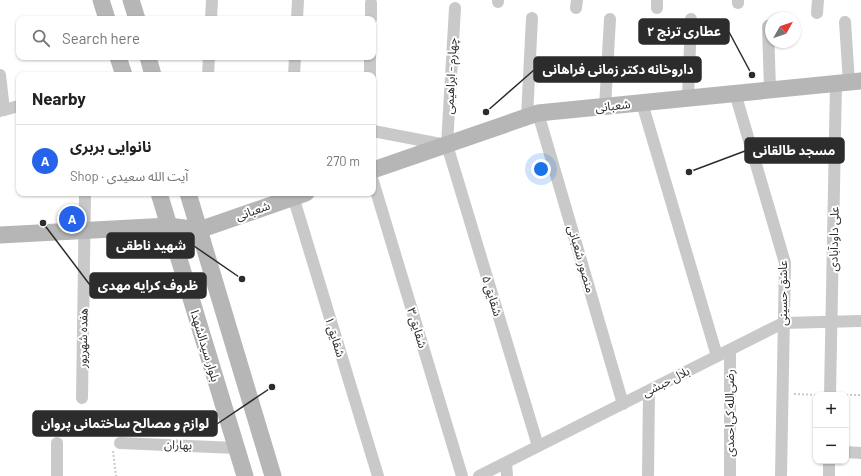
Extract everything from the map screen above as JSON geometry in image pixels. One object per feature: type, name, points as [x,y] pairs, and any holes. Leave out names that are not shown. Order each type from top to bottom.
[{"type":"street","points":[[101,0],[106,16]]},
{"type":"street","points":[[131,0],[136,16]]},
{"type":"street","points":[[211,16],[212,0]]},
{"type":"street","points":[[297,16],[298,0]]},
{"type":"street","points":[[817,13],[818,0]]},
{"type":"street","points":[[371,3],[371,16]]},
{"type":"street","name":"چهارم - ابراهیمی","points":[[447,145],[455,8]]},
{"type":"street","name":"منصور شعبانی","points":[[532,18],[533,115],[623,404]]},
{"type":"street","points":[[606,107],[610,19]]},
{"type":"street","points":[[688,98],[691,19]]},
{"type":"street","name":"علی داودآبادی","points":[[830,392],[832,322],[849,82],[845,22]]},
{"type":"street","points":[[769,48],[770,90]]},
{"type":"street","points":[[119,60],[123,72]]},
{"type":"street","points":[[149,60],[153,72]]},
{"type":"street","points":[[208,72],[209,60]]},
{"type":"street","points":[[294,72],[295,60]]},
{"type":"street","points":[[370,60],[370,72]]},
{"type":"street","points":[[0,75],[2,110],[16,107]]},
{"type":"street","name":"شعبانی","points":[[376,169],[533,115],[849,82]]},
{"type":"street","name":"عاشق حسینی","points":[[735,94],[785,263],[782,476]]},
{"type":"street","points":[[642,103],[717,356]]},
{"type":"street","points":[[376,132],[447,145]]},
{"type":"street","name":"شقایق ۵","points":[[447,145],[538,446]]},
{"type":"street","name":"شقایق ۳","points":[[376,191],[462,476]]},
{"type":"street","name":"هفده شهریور","points":[[82,398],[85,196]]},
{"type":"street","name":"بلوار سیدالشهدا","points":[[160,196],[245,476]]},
{"type":"street","points":[[189,196],[273,476]]},
{"type":"street","name":"شعبانی","points":[[199,230],[294,196]]},
{"type":"street","name":"شقایق ۱","points":[[297,196],[378,476]]},
{"type":"street","points":[[0,235],[169,226],[199,230]]},
{"type":"street","name":"بلال حبشی","points":[[480,476],[783,323],[861,321]]},
{"type":"street","name":"رضی‌الله کی‌احمدی","points":[[730,350],[730,476]]},
{"type":"street","points":[[648,476],[649,391]]},
{"type":"street","points":[[57,443],[57,476]]},
{"type":"street","name":"بهاران","points":[[120,443],[236,448]]},
{"type":"street","points":[[849,452],[861,453]]},
{"type":"street","points":[[506,462],[507,476]]},
{"type":"street","points":[[829,464],[829,476]]},
{"type":"path","points":[[782,394],[813,395]]},
{"type":"path","points":[[849,395],[861,395]]},
{"type":"path","points":[[116,476],[113,450],[120,443]]},
{"type":"place","name":"عطاری ترنج ۲","points":[[752,75]]},
{"type":"place","name":"داروخانه دکتر زمانی فراهانی","points":[[486,112]]},
{"type":"place","name":"مسجد طالقانی","points":[[689,172]]},
{"type":"place","name":"نانوایی بربری","points":[[72,219]]},
{"type":"place","name":"ظروف کرایه مهدی","points":[[43,223]]},
{"type":"place","name":"شهید ناطقی","points":[[242,279]]},
{"type":"place","name":"لوازم و مصالح ساختمانی پروان","points":[[272,387]]}]
